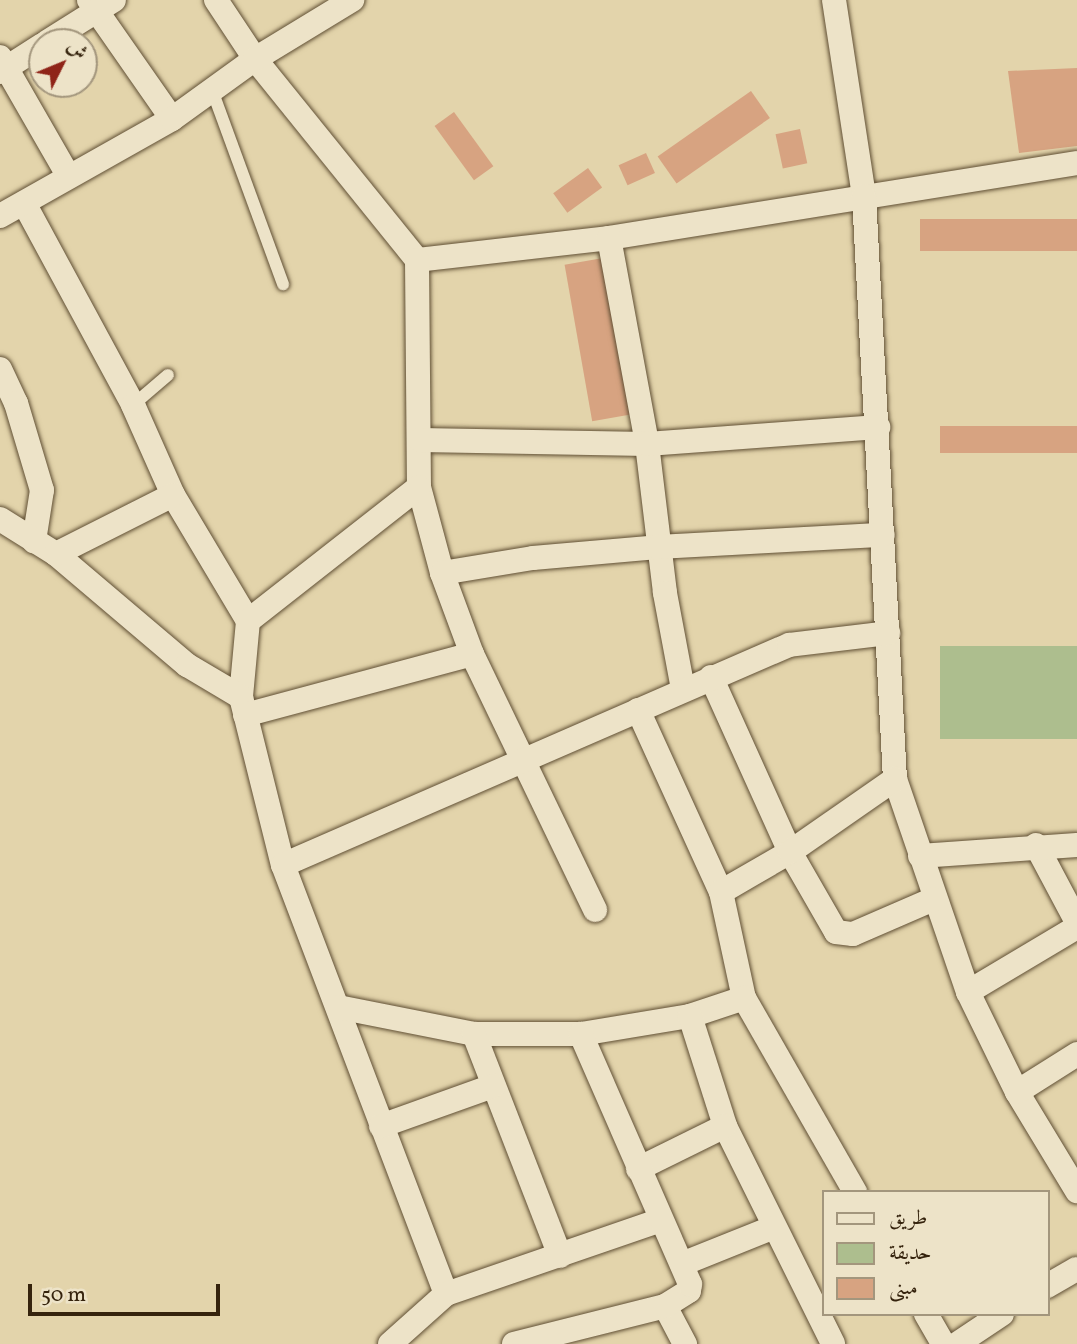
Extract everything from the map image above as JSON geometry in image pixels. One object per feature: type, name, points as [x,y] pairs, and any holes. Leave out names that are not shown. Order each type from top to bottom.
[{"type":"street","points":[[216,0],[256,60],[417,260],[419,487],[442,573],[472,654],[595,910]]},
{"type":"street","points":[[834,0],[864,196],[895,779],[934,900],[968,992],[1017,1092],[1077,1191]]},
{"type":"street","points":[[0,216],[172,119],[338,3]]},
{"type":"street","points":[[66,28],[99,4],[172,119]]},
{"type":"street","points":[[28,52],[2,65],[69,177]]},
{"type":"street","points":[[417,260],[609,237],[1077,163]]},
{"type":"street","points":[[24,203],[133,405],[173,495],[248,621],[243,706],[283,865],[446,1294]]},
{"type":"street","points":[[609,237],[647,444],[658,547],[683,689]]},
{"type":"street","points":[[0,369],[16,402],[42,490],[34,541]]},
{"type":"street","points":[[420,440],[647,444],[878,427]]},
{"type":"street","points":[[248,621],[419,487]]},
{"type":"street","points":[[56,554],[173,495]]},
{"type":"street","points":[[0,519],[56,554],[187,664],[243,706],[472,654]]},
{"type":"street","points":[[442,573],[533,558],[658,547],[883,535]]},
{"type":"street","points":[[283,865],[789,645],[888,633]]},
{"type":"street","points":[[711,677],[790,852],[829,924],[843,936],[934,900]]},
{"type":"street","points":[[638,710],[721,892],[744,998],[854,1190]]},
{"type":"street","points":[[721,892],[790,852],[895,779]]},
{"type":"street","points":[[920,856],[1036,845],[1077,845]]},
{"type":"street","points":[[1036,845],[1077,922]]},
{"type":"street","points":[[968,992],[1077,928]]},
{"type":"street","points":[[338,1007],[474,1034],[581,1034],[690,1016],[744,998]]},
{"type":"street","points":[[690,1016],[725,1126],[772,1228],[833,1344]]},
{"type":"street","points":[[474,1034],[560,1256]]},
{"type":"street","points":[[514,1344],[665,1306],[689,1291],[682,1264],[581,1034]]},
{"type":"street","points":[[1017,1092],[1077,1054]]},
{"type":"street","points":[[381,1126],[493,1086]]},
{"type":"street","points":[[638,1169],[725,1126]]},
{"type":"street","points":[[390,1344],[446,1294],[661,1220]]},
{"type":"street","points":[[682,1264],[772,1228]]},
{"type":"street","points":[[1049,1285],[1077,1269]]},
{"type":"street","points":[[665,1306],[685,1344]]},
{"type":"street","points":[[927,1316],[943,1344]]},
{"type":"street","points":[[957,1344],[999,1316]]},
{"type":"lane","points":[[212,90],[283,284]]},
{"type":"lane","points":[[133,405],[168,374]]},
{"type":"green space","points":[[940,646],[1077,646],[1077,739],[940,739]]},
{"type":"building","points":[[1077,68],[1077,146],[1019,153],[1008,71]]},
{"type":"building","points":[[751,91],[770,118],[677,183],[658,156]]},
{"type":"building","points":[[454,112],[493,166],[474,180],[435,126]]},
{"type":"building","points":[[800,129],[807,163],[783,168],[776,134]]},
{"type":"building","points":[[646,153],[655,173],[628,185],[619,165]]},
{"type":"building","points":[[588,168],[602,187],[567,213],[553,193]]},
{"type":"building","points":[[920,219],[1077,219],[1077,251],[920,251]]},
{"type":"building","points":[[603,258],[631,415],[592,421],[565,265]]},
{"type":"building","points":[[940,426],[1077,426],[1077,453],[940,453]]}]
